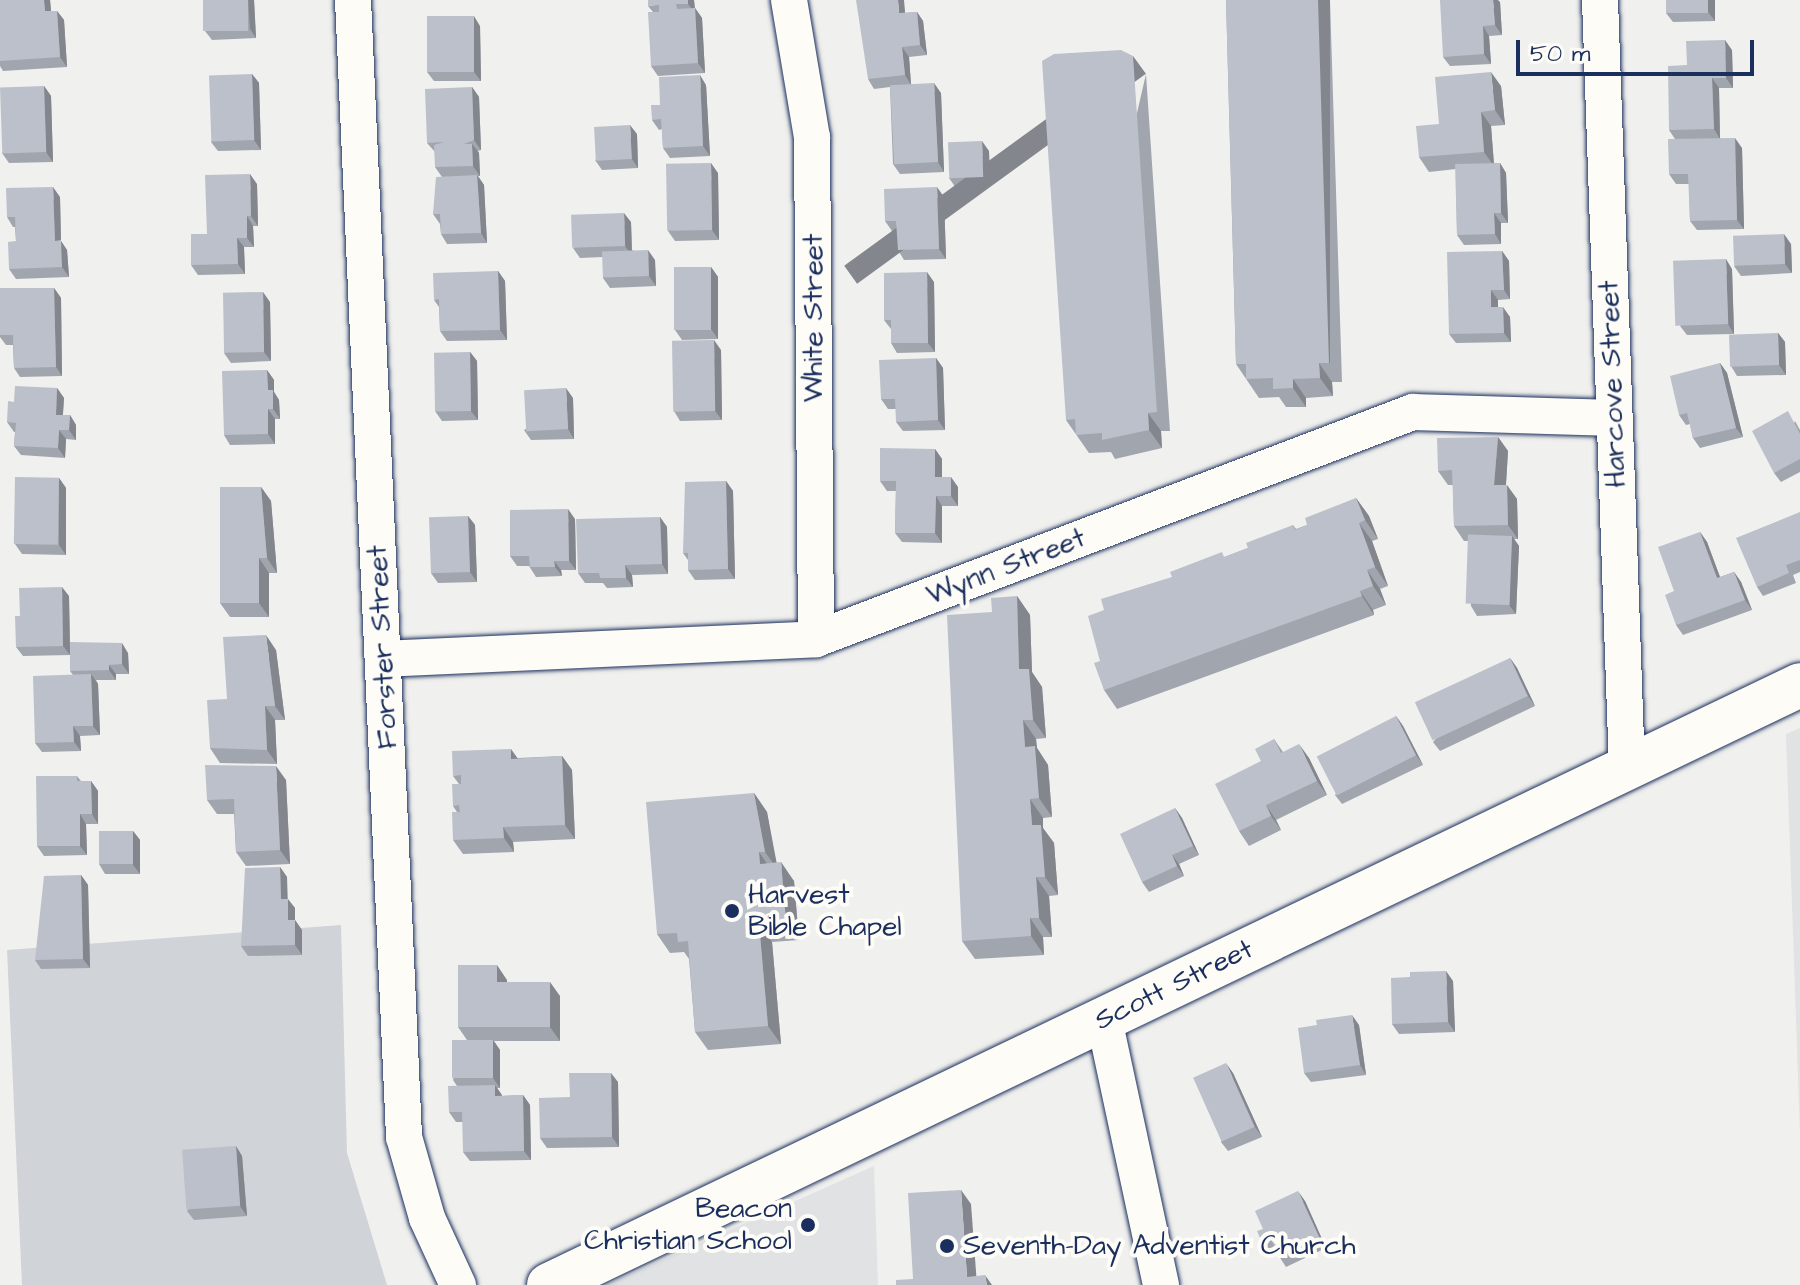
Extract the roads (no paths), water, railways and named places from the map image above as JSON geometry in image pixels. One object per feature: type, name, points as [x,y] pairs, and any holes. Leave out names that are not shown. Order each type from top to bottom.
[{"type":"main road","name":"Scott Street","points":[[549,1285],[1800,685]]},
{"type":"street","name":"Forster Street","points":[[353,0],[404,1137],[427,1218],[458,1285]]},
{"type":"street","name":"White Street","points":[[789,0],[812,137],[816,639]]},
{"type":"street","name":"Harcove Street","points":[[1600,0],[1627,768]]},
{"type":"street","name":"Wynn Street","points":[[383,659],[816,639],[1413,412],[1614,418]]},
{"type":"street","points":[[1104,1019],[1161,1285]]},
{"type":"place","name":"Harvest Bible Chapel","points":[[732,911]]},
{"type":"place","name":"Beacon Christian School","points":[[808,1225]]},
{"type":"place","name":"Seventh-Day Adventist Church","points":[[947,1246]]}]
